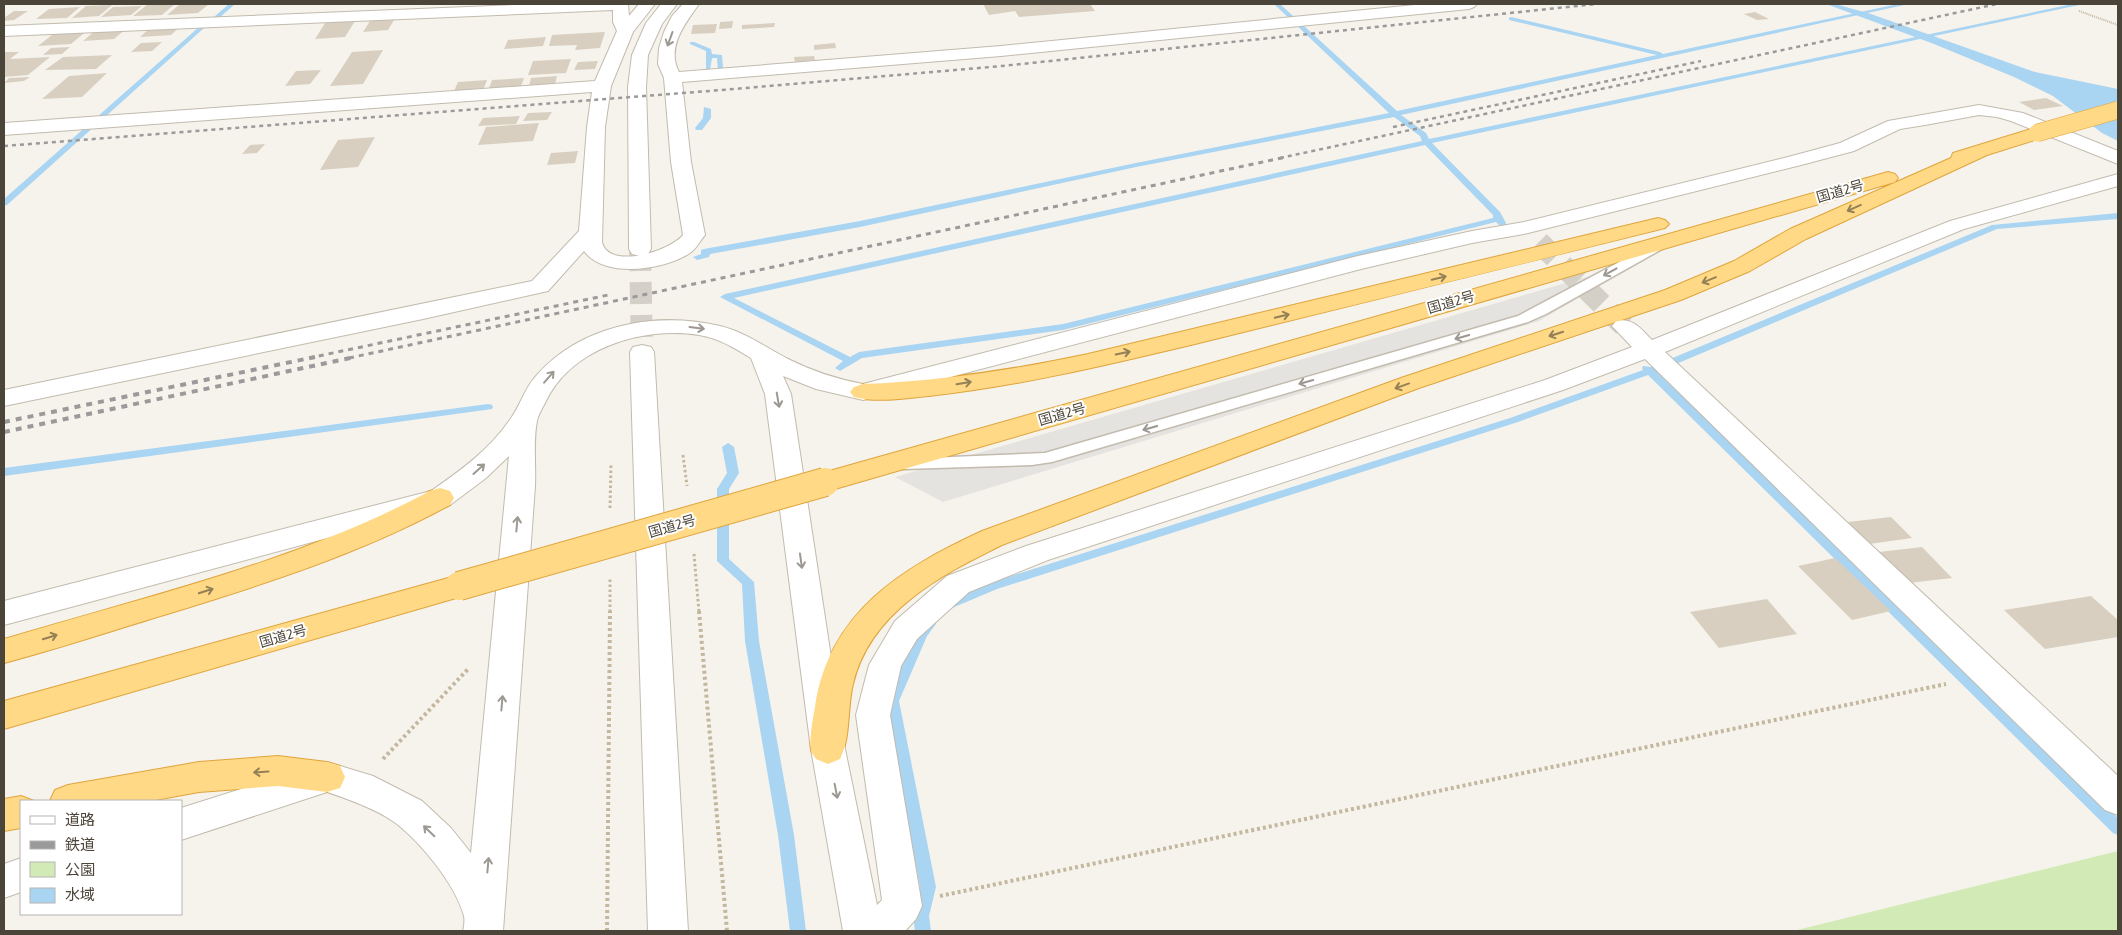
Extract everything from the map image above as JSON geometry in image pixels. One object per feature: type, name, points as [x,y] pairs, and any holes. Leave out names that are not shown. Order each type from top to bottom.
[{"type":"highway","name":"国道2号","points":[[4,715],[890,464],[1979,152],[2118,110]]},
{"type":"highway","points":[[828,749],[831,708],[840,674],[853,643],[873,615],[902,588],[942,562],[992,538],[1410,383],[1673,295],[1742,266],[1798,234],[1979,152]]},
{"type":"highway","points":[[863,392],[936,387],[1006,376],[1125,353],[1752,200],[1834,193]]},
{"type":"highway","points":[[4,651],[192,595],[347,544],[399,522],[440,498]]},
{"type":"highway","points":[[73,800],[199,777],[278,771],[327,777]]},
{"type":"highway","points":[[4,816],[20,812]]},
{"type":"street","points":[[200,22],[221,4]]},
{"type":"street","points":[[4,32],[621,4],[621,22],[625,31]]},
{"type":"street","points":[[647,4],[625,31],[602,86],[596,127],[590,232],[592,249],[607,259],[621,262],[651,260],[672,254],[688,243],[694,234],[681,162],[673,78],[666,64],[666,48],[680,16],[691,4]]},
{"type":"street","points":[[640,250],[637,87],[640,55],[654,23],[669,4]]},
{"type":"street","points":[[673,78],[1001,51],[1318,21],[1469,4]]},
{"type":"street","points":[[4,129],[602,86]]},
{"type":"street","points":[[4,613],[440,498],[472,476],[495,455],[524,419],[535,394],[557,368],[587,347],[629,332],[663,326],[704,328],[738,339],[762,355],[809,379],[837,388],[863,392],[1358,263],[1472,237],[1532,235],[1847,147],[1895,125],[1968,111],[1997,112],[2017,117],[2118,158]]},
{"type":"street","points":[[879,931],[902,906],[873,716],[885,665],[906,630],[958,584],[1037,553],[1554,385],[1658,360],[1958,225],[2118,180]]},
{"type":"street","points":[[4,398],[423,312],[540,286],[590,232]]},
{"type":"street","points":[[1624,326],[2118,800]]},
{"type":"street","points":[[642,352],[668,931]]},
{"type":"street","points":[[762,355],[778,394],[828,749],[863,931]]},
{"type":"street","points":[[483,923],[521,486],[524,419]]},
{"type":"street","points":[[182,824],[327,777],[369,790],[409,812],[438,840],[464,874],[483,923]]},
{"type":"street","points":[[4,881],[20,875]]},
{"type":"lane","points":[[890,464],[1032,460],[1065,453],[1523,319],[1541,311],[1668,240]]},
{"type":"path","points":[[2079,11],[2118,25]]},
{"type":"path","points":[[682,450],[687,489]]},
{"type":"path","points":[[610,516],[611,457]]},
{"type":"path","points":[[694,547],[727,931]]},
{"type":"path","points":[[607,931],[610,576]]},
{"type":"path","points":[[382,761],[468,670],[469,660]]},
{"type":"path","points":[[930,898],[1949,683]]},
{"type":"green space","points":[[2118,851],[2118,931],[1793,931]]},
{"type":"shaded area","points":[[1645,260],[1539,321],[943,502],[895,477]]},
{"type":"water","points":[[1826,4],[1835,4],[1871,14],[2035,72],[2118,89],[2118,141],[2102,133],[2053,96],[2014,77],[1934,44]]},
{"type":"building","points":[[148,4],[175,4],[162,15],[133,16]]},
{"type":"building","points":[[180,4],[209,4],[198,13],[167,15]]},
{"type":"building","points":[[983,4],[1090,4],[1095,11],[1019,17],[1015,11],[989,15]]},
{"type":"building","points":[[112,5],[99,16],[72,18],[86,6]]},
{"type":"building","points":[[142,6],[131,15],[101,17],[113,7]]},
{"type":"building","points":[[80,7],[67,18],[36,19],[49,9]]},
{"type":"building","points":[[14,11],[28,11],[14,20],[4,21],[4,18]]},
{"type":"building","points":[[1755,12],[1769,19],[1757,20],[1744,14]]},
{"type":"building","points":[[327,20],[355,21],[345,37],[315,39]]},
{"type":"building","points":[[394,20],[388,30],[363,32],[370,21]]},
{"type":"building","points":[[733,21],[732,28],[719,29],[720,22]]},
{"type":"building","points":[[775,23],[774,27],[742,29],[742,25]]},
{"type":"building","points":[[717,24],[715,33],[691,34],[693,25]]},
{"type":"building","points":[[182,25],[171,35],[140,37],[151,27]]},
{"type":"building","points":[[127,28],[114,39],[83,41],[96,30]]},
{"type":"building","points":[[89,29],[71,44],[38,46],[57,31]]},
{"type":"building","points":[[605,32],[600,48],[575,50],[577,45],[549,46],[552,35]]},
{"type":"building","points":[[546,37],[543,46],[504,49],[508,40]]},
{"type":"building","points":[[162,42],[152,51],[131,52],[141,43]]},
{"type":"building","points":[[835,43],[836,48],[814,50],[814,45]]},
{"type":"building","points":[[70,47],[62,54],[43,55],[51,48]]},
{"type":"building","points":[[383,50],[363,84],[330,86],[352,52]]},
{"type":"building","points":[[4,52],[19,52],[10,59],[50,57],[28,75],[4,77]]},
{"type":"building","points":[[112,55],[96,69],[45,70],[63,57]]},
{"type":"building","points":[[814,56],[815,60],[795,62],[794,57]]},
{"type":"building","points":[[571,59],[566,73],[528,75],[533,61]]},
{"type":"building","points":[[598,61],[595,69],[574,70],[578,62]]},
{"type":"building","points":[[321,70],[310,84],[285,86],[296,71]]},
{"type":"building","points":[[107,73],[82,97],[42,99],[69,76]]},
{"type":"building","points":[[557,76],[555,84],[529,86],[531,78]]},
{"type":"building","points":[[30,77],[24,81],[4,83],[9,78]]},
{"type":"building","points":[[524,78],[521,86],[489,88],[492,80]]},
{"type":"building","points":[[487,80],[484,88],[454,91],[458,82]]},
{"type":"building","points":[[2046,98],[2063,106],[2034,110],[2019,102]]},
{"type":"building","points":[[552,112],[547,120],[523,121],[528,113]]},
{"type":"building","points":[[520,116],[516,124],[478,126],[483,118]]},
{"type":"building","points":[[539,123],[533,141],[478,145],[486,127]]},
{"type":"building","points":[[375,137],[358,167],[320,170],[338,140]]},
{"type":"building","points":[[265,144],[257,153],[242,154],[250,145]]},
{"type":"building","points":[[578,151],[575,163],[547,165],[551,153]]},
{"type":"building","points":[[1891,517],[1912,538],[1869,544],[1848,522]]},
{"type":"building","points":[[1922,547],[1952,578],[1909,583],[1879,552]]},
{"type":"building","points":[[1835,558],[1891,611],[1852,620],[1798,566]]},
{"type":"building","points":[[2091,596],[2118,620],[2118,637],[2045,649],[2004,610]]},
{"type":"building","points":[[1767,599],[1797,634],[1719,648],[1690,612]]},
{"type":"waterway","points":[[217,17],[232,4]]},
{"type":"waterway","points":[[1277,4],[1395,114]]},
{"type":"waterway","points":[[1395,114],[1906,4]]},
{"type":"waterway","points":[[1427,142],[2081,4]]},
{"type":"waterway","points":[[1511,19],[1660,54]]},
{"type":"waterway","points":[[4,203],[201,28]]},
{"type":"waterway","points":[[692,43],[709,50],[708,69]]},
{"type":"waterway","points":[[709,56],[720,56],[720,70],[733,71]]},
{"type":"waterway","points":[[699,128],[707,118],[707,109]]},
{"type":"waterway","points":[[697,257],[706,255],[704,252],[860,224],[1136,165],[1395,114]]},
{"type":"waterway","points":[[1395,114],[1423,135],[1427,142]]},
{"type":"waterway","points":[[850,361],[725,297],[1427,142]]},
{"type":"waterway","points":[[1427,142],[1497,214],[1498,219]]},
{"type":"waterway","points":[[1650,371],[1995,227],[2118,216]]},
{"type":"waterway","points":[[840,368],[859,355],[1063,327],[1498,219]]},
{"type":"waterway","points":[[1498,219],[1502,223]]},
{"type":"waterway","points":[[1647,368],[1650,371]]},
{"type":"waterway","points":[[947,605],[993,586],[1514,420],[1650,371]]},
{"type":"waterway","points":[[1650,371],[2118,828]]},
{"type":"waterway","points":[[4,472],[488,407]]},
{"type":"waterway","points":[[728,447],[733,473],[723,489],[723,561],[748,582],[752,641],[786,835],[798,931]]},
{"type":"waterway","points":[[923,931],[921,916],[928,887],[892,701],[922,633],[930,624]]},
{"type":"tunnel","points":[[1539,242],[1624,326]]},
{"type":"tunnel","points":[[640,249],[642,352]]},
{"type":"railway","points":[[4,146],[734,89],[1002,66],[1596,4]]},
{"type":"railway","points":[[1280,158],[1997,4]]},
{"type":"railway","points":[[1393,127],[1701,61]]},
{"type":"railway","points":[[349,358],[1286,157]]},
{"type":"railway","points":[[309,358],[608,295]]},
{"type":"railway","points":[[4,422],[315,357]]},
{"type":"railway","points":[[4,432],[355,357]]}]
